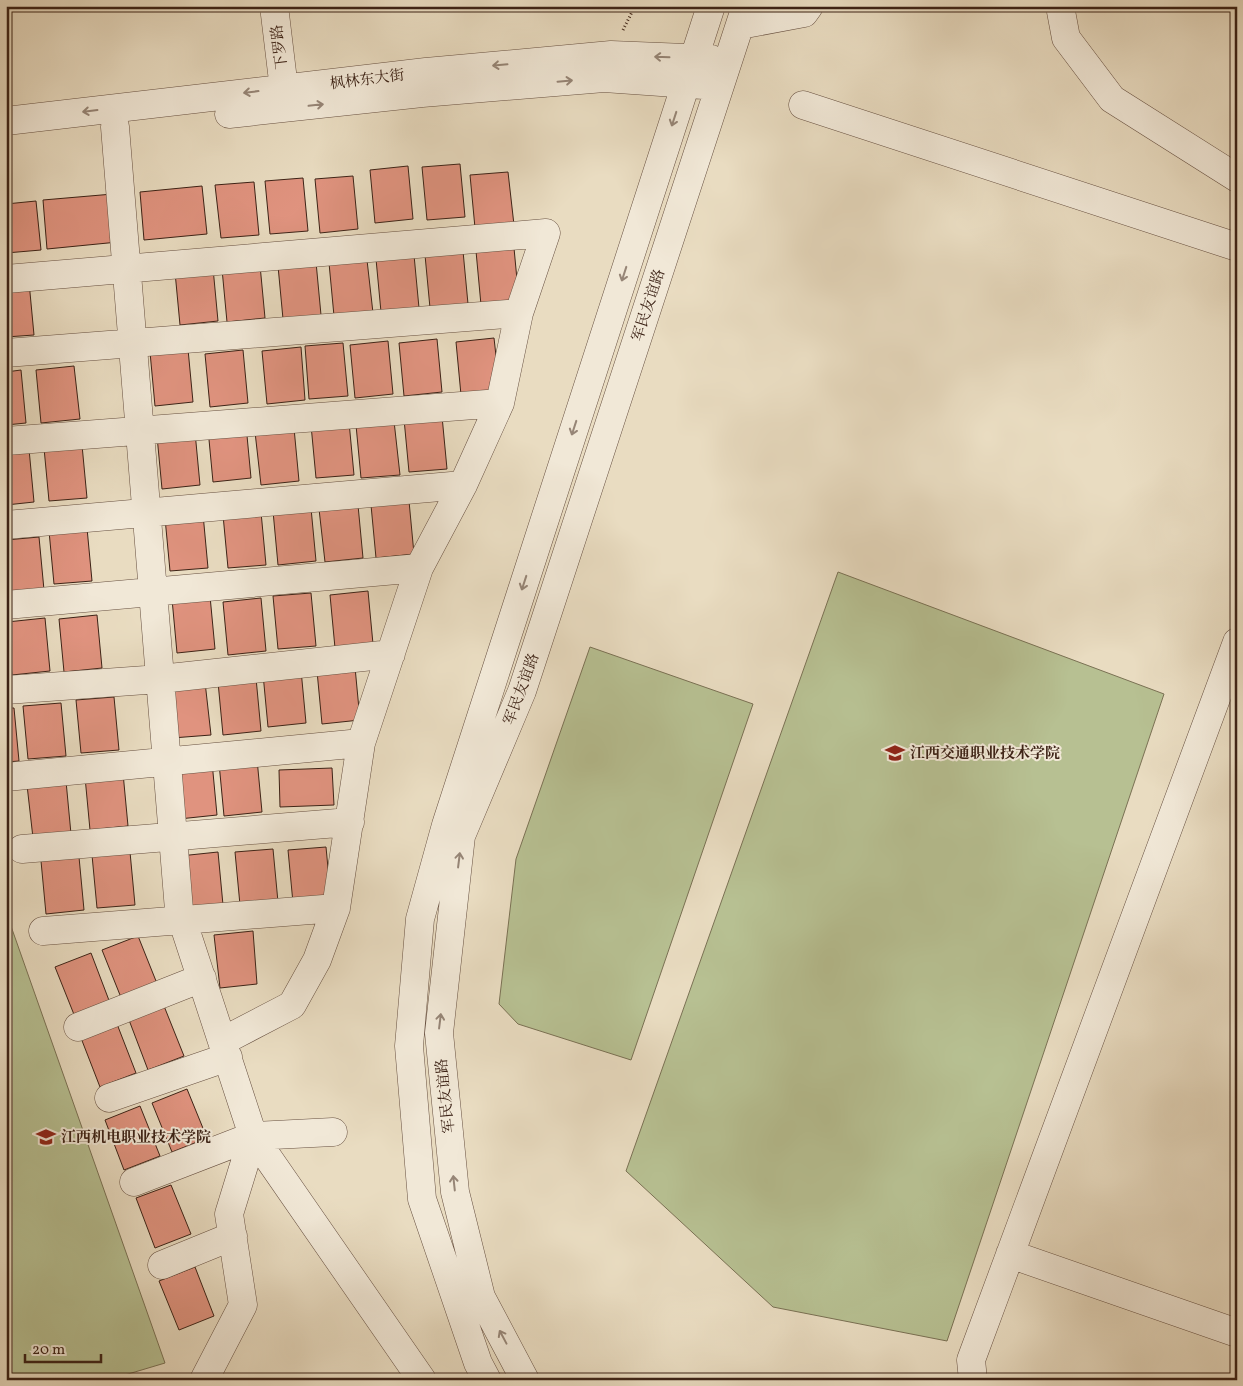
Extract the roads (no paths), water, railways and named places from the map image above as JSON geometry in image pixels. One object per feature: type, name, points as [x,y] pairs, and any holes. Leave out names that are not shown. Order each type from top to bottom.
[{"type":"street","name":"下罗路","points":[[274,6],[284,89]]},
{"type":"street","name":"军民友谊路","points":[[487,1380],[478,1363],[422,1198],[409,1046],[420,919],[449,815],[711,6]]},
{"type":"street","points":[[743,16],[804,13],[809,6]]},
{"type":"street","points":[[1060,6],[1066,38],[1112,99],[1237,178]]},
{"type":"street","name":"军民友谊路","points":[[526,1380],[481,1297],[455,1192],[438,1033],[461,836],[522,691],[743,16]]},
{"type":"street","name":"枫林东大街","points":[[6,121],[426,72],[611,55],[690,71],[720,86]]},
{"type":"street","name":"枫林东大街","points":[[6,138],[422,93],[690,71],[728,59]]},
{"type":"street","points":[[803,106],[1237,247]]},
{"type":"street","points":[[115,127],[179,910],[253,1136],[422,1380]]},
{"type":"street","points":[[6,279],[546,233],[519,313],[500,403],[463,486],[419,568],[361,743],[336,908],[317,960],[292,1005],[225,1049],[109,1098]]},
{"type":"street","points":[[6,353],[519,313]]},
{"type":"street","points":[[6,441],[500,403]]},
{"type":"street","points":[[6,525],[463,486]]},
{"type":"street","points":[[6,605],[419,568]]},
{"type":"street","points":[[973,1380],[972,1360],[1237,642]]},
{"type":"street","points":[[6,690],[160,679],[391,654]]},
{"type":"street","points":[[6,777],[361,743]]},
{"type":"street","points":[[22,849],[350,822]]},
{"type":"street","points":[[43,931],[336,908]]},
{"type":"street","points":[[78,1026],[202,978]]},
{"type":"street","points":[[134,1182],[253,1136],[333,1132]]},
{"type":"street","points":[[204,1380],[243,1304],[230,1214],[253,1136]]},
{"type":"street","points":[[162,1265],[233,1236]]},
{"type":"street","points":[[1010,1254],[1237,1333]]},
{"type":"place","name":"江西交通职业技术学院","points":[[895,753]]},
{"type":"place","name":"江西机电职业技术学院","points":[[46,1137]]}]
